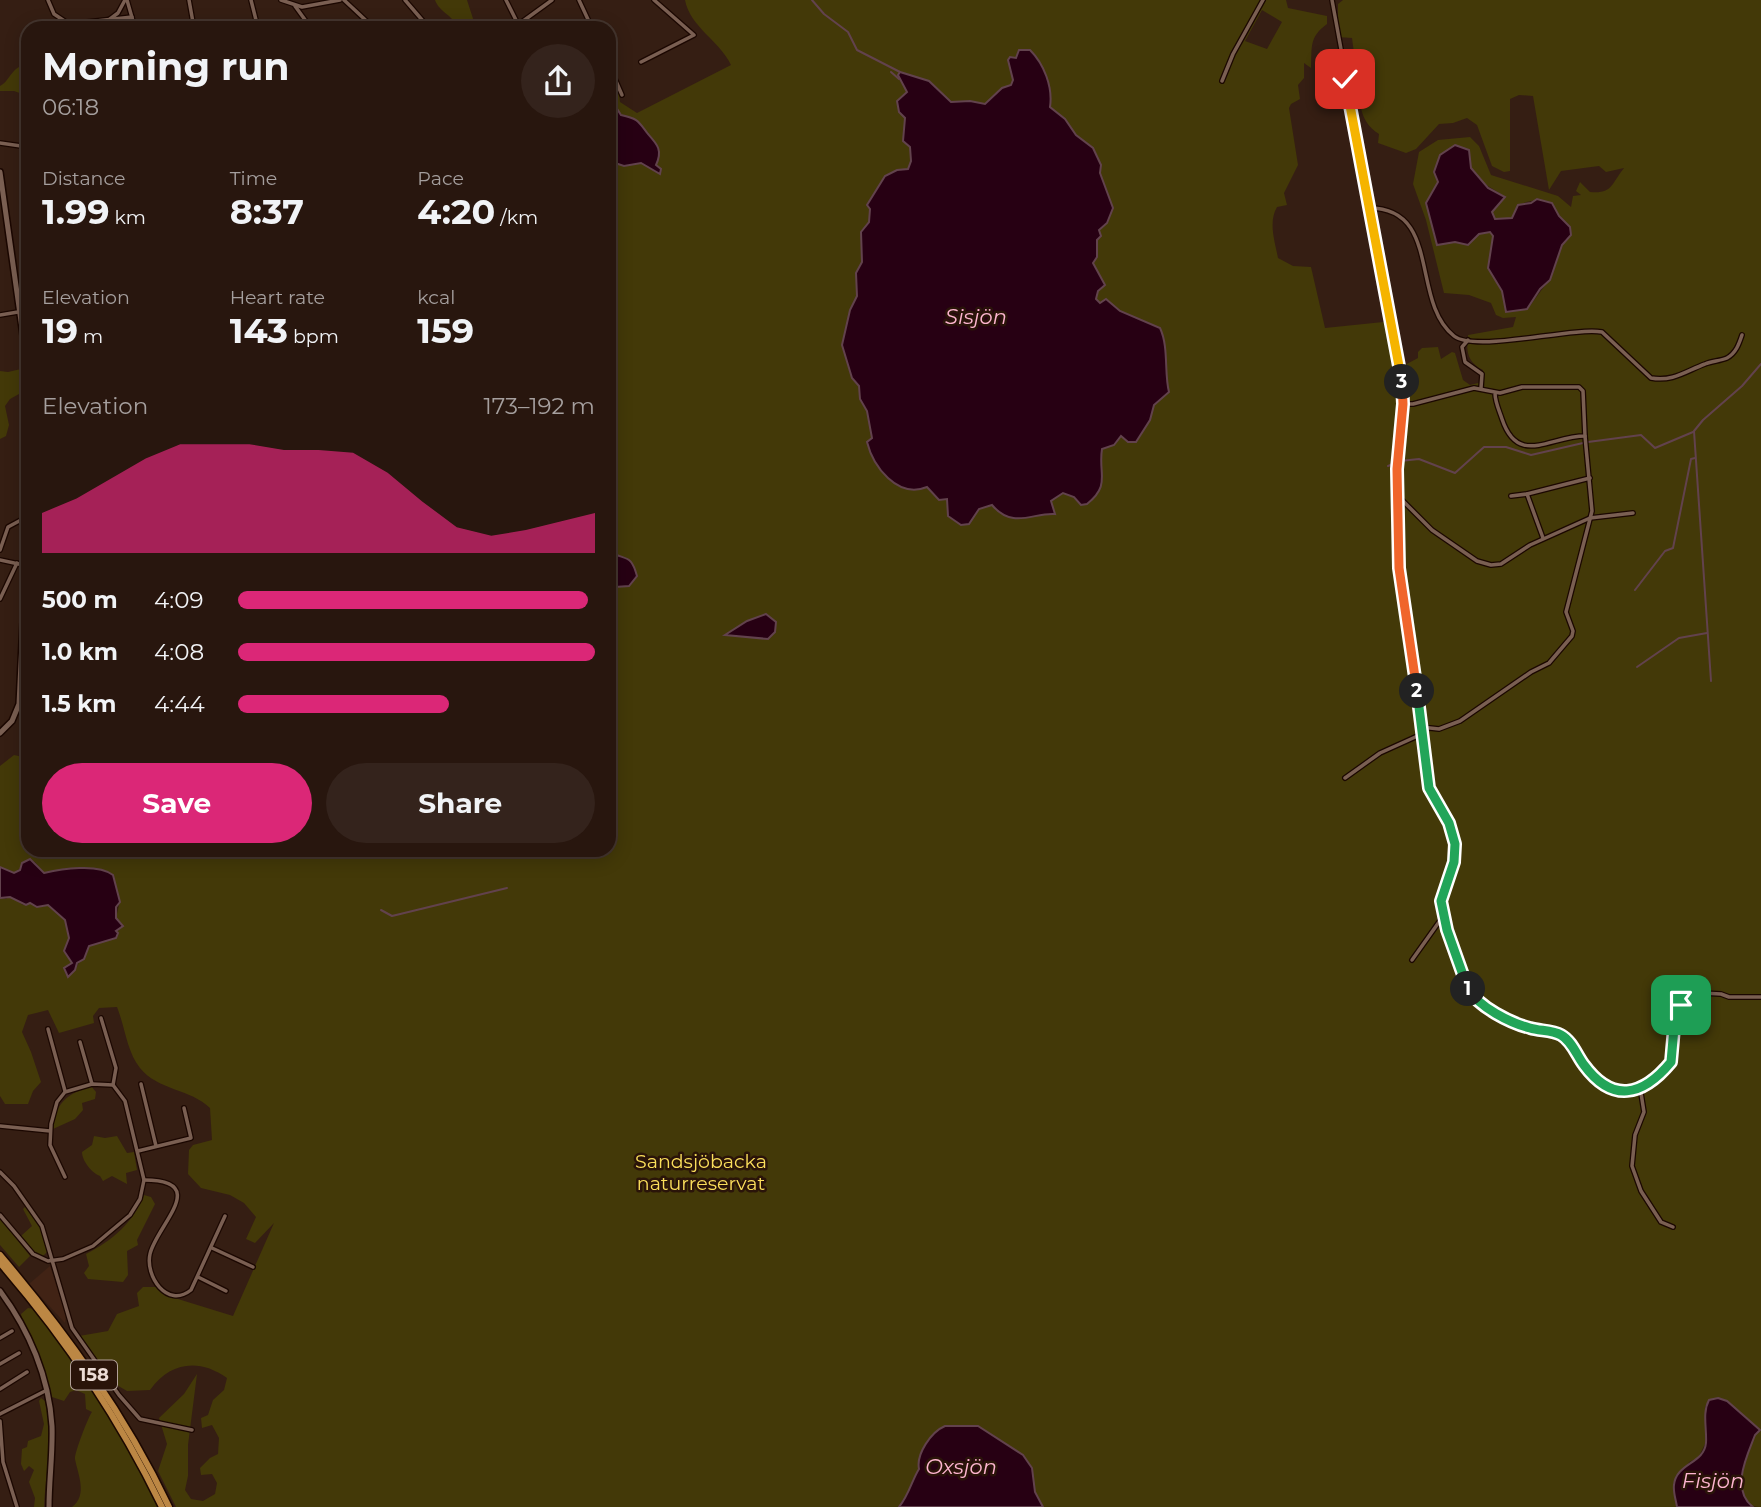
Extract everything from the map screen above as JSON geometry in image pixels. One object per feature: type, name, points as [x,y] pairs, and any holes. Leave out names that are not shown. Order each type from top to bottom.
[{"type":"main road","name":"158","points":[[0,1255],[60,1326],[93,1373],[147,1463],[169,1507]]},
{"type":"main road","name":"158","points":[[0,1263],[35,1304],[85,1371],[130,1444],[162,1507]]},
{"type":"street","points":[[48,0],[52,11],[63,21]]},
{"type":"street","points":[[108,20],[118,13],[126,0]]},
{"type":"street","points":[[126,0],[133,21]]},
{"type":"street","points":[[189,0],[193,21]]},
{"type":"street","points":[[251,0],[256,21]]},
{"type":"street","points":[[281,0],[295,6],[317,6],[342,0],[366,21]]},
{"type":"street","points":[[405,0],[423,21]]},
{"type":"street","points":[[506,0],[517,21]]},
{"type":"street","points":[[526,21],[552,0]]},
{"type":"street","points":[[579,0],[589,21]]},
{"type":"street","points":[[641,62],[694,35],[654,0]]},
{"type":"street","points":[[1222,80],[1264,0]]},
{"type":"street","points":[[1332,0],[1402,381],[1397,495],[1399,568],[1429,788],[1449,823],[1455,844],[1454,862],[1442,895],[1444,915],[1465,984],[1478,1001],[1529,1028],[1562,1035],[1605,1087],[1619,1091],[1640,1087],[1653,1080],[1671,1062],[1677,1012],[1688,999],[1702,993],[1721,994],[1729,998],[1761,998]]},
{"type":"street","points":[[295,6],[306,21]]},
{"type":"street","points":[[102,21],[132,17]]},
{"type":"street","points":[[616,81],[622,95]]},
{"type":"street","points":[[0,143],[21,146]]},
{"type":"street","points":[[0,172],[21,328]]},
{"type":"street","points":[[1369,208],[1391,212],[1409,223],[1419,247],[1436,312],[1453,335],[1468,340],[1602,332],[1651,378],[1656,379],[1684,375],[1706,363],[1728,357],[1737,348],[1742,335]]},
{"type":"street","points":[[0,315],[21,309]]},
{"type":"street","points":[[1468,340],[1462,348],[1465,362],[1482,374],[1481,388]]},
{"type":"street","points":[[1403,404],[1481,388],[1495,393],[1522,387],[1579,387],[1583,391],[1592,511],[1566,612],[1573,631],[1563,649],[1549,663],[1531,672],[1460,721],[1439,729],[1421,727]]},
{"type":"street","points":[[1495,393],[1506,433],[1514,442],[1531,446],[1585,436]]},
{"type":"street","points":[[1511,496],[1527,495],[1590,478]]},
{"type":"street","points":[[1397,495],[1432,530],[1484,564],[1501,564],[1543,538],[1590,518],[1633,513]]},
{"type":"street","points":[[1527,495],[1543,538]]},
{"type":"street","points":[[0,550],[8,527],[21,520]]},
{"type":"street","points":[[0,560],[21,564]]},
{"type":"street","points":[[0,599],[17,563]]},
{"type":"street","points":[[0,733],[14,717],[21,686]]},
{"type":"street","points":[[1345,778],[1388,748],[1422,734]]},
{"type":"street","points":[[1412,960],[1444,915]]},
{"type":"street","points":[[0,1215],[33,1254],[40,1259],[54,1261],[93,1246],[125,1221],[140,1199],[144,1180],[124,1101],[113,1085],[116,1068],[101,1018]]},
{"type":"street","points":[[48,1029],[65,1092]]},
{"type":"street","points":[[80,1042],[92,1084]]},
{"type":"street","points":[[65,1177],[53,1156],[50,1131],[57,1102],[65,1092],[92,1084],[113,1085]]},
{"type":"street","points":[[141,1084],[156,1146]]},
{"type":"street","points":[[1640,1087],[1644,1112],[1635,1135],[1632,1166],[1641,1191],[1661,1222],[1673,1227]]},
{"type":"street","points":[[137,1151],[191,1138],[184,1108]]},
{"type":"street","points":[[0,1126],[50,1131]]},
{"type":"street","points":[[0,1172],[37,1216],[54,1261],[75,1334],[128,1407],[140,1419],[192,1430]]},
{"type":"street","points":[[144,1180],[170,1185],[177,1197],[173,1214],[150,1251],[150,1267],[154,1281],[166,1293],[180,1295],[189,1292],[225,1216]]},
{"type":"street","points":[[212,1248],[253,1267]]},
{"type":"street","points":[[198,1277],[226,1291]]},
{"type":"street","points":[[0,1291],[28,1337],[47,1391],[52,1428],[49,1507]]},
{"type":"street","points":[[0,1338],[12,1331]]},
{"type":"street","points":[[0,1364],[19,1353]]},
{"type":"street","points":[[0,1389],[27,1372]]},
{"type":"street","points":[[0,1414],[47,1391]]},
{"type":"street","points":[[0,1421],[4,1462],[17,1507]]},
{"type":"shaded area","points":[[50,1266],[66,1315],[65,1323],[29,1284]]},
{"type":"green space","points":[[435,0],[467,0],[474,21],[454,21]]},
{"type":"green space","name":"Sandsjöbacka naturreservat","points":[[685,0],[1286,0],[1288,8],[1327,16],[1327,24],[1314,38],[1311,68],[1304,63],[1304,78],[1298,85],[1300,99],[1289,108],[1298,165],[1284,193],[1287,205],[1277,207],[1274,213],[1273,232],[1278,258],[1293,266],[1311,267],[1325,328],[1393,321],[1401,367],[1418,358],[1418,352],[1422,348],[1438,347],[1441,359],[1452,352],[1455,353],[1463,380],[1470,385],[1482,382],[1483,370],[1469,356],[1468,335],[1513,327],[1516,317],[1503,318],[1496,315],[1491,303],[1469,295],[1444,293],[1426,220],[1413,184],[1419,152],[1438,140],[1470,137],[1479,146],[1491,175],[1558,196],[1571,207],[1573,196],[1581,195],[1576,191],[1580,182],[1590,192],[1607,190],[1624,168],[1606,172],[1599,166],[1561,171],[1549,190],[1533,96],[1519,95],[1510,99],[1510,171],[1504,172],[1492,166],[1477,125],[1467,118],[1439,124],[1416,149],[1406,153],[1378,143],[1379,134],[1367,122],[1361,108],[1356,76],[1362,70],[1355,61],[1352,38],[1338,37],[1338,4],[1343,0],[1761,0],[1761,1507],[1750,1505],[1744,1498],[1742,1489],[1748,1454],[1755,1435],[1760,1430],[1739,1411],[1707,1404],[1706,1442],[1698,1458],[1689,1462],[1676,1500],[1677,1507],[1043,1507],[1035,1492],[1032,1468],[1028,1461],[993,1437],[974,1507],[176,1507],[158,1471],[167,1444],[159,1418],[184,1394],[197,1374],[185,1490],[191,1499],[203,1501],[215,1494],[217,1483],[212,1474],[201,1475],[200,1468],[218,1454],[219,1438],[212,1425],[202,1428],[201,1418],[208,1415],[213,1400],[224,1390],[227,1378],[206,1368],[185,1366],[167,1374],[150,1390],[127,1391],[115,1384],[79,1336],[108,1331],[117,1314],[139,1306],[137,1293],[143,1287],[157,1287],[165,1295],[233,1316],[274,1223],[255,1243],[246,1239],[256,1217],[244,1203],[230,1195],[201,1188],[188,1174],[189,1150],[193,1145],[212,1140],[210,1108],[193,1097],[155,1081],[140,1068],[129,1047],[117,1007],[99,1008],[93,1016],[94,1023],[59,1033],[48,1010],[28,1015],[22,1032],[41,1082],[33,1091],[28,1104],[5,1104],[0,1096],[0,898],[6,899],[10,896],[23,905],[29,902],[42,907],[48,905],[65,920],[69,938],[64,951],[72,963],[65,973],[68,977],[89,945],[110,939],[123,926],[116,918],[120,901],[110,872],[69,868],[44,873],[30,860],[14,873],[0,867],[0,766],[14,755],[21,756],[21,857],[616,857],[616,88],[620,102],[637,113],[731,65],[693,18]],"holes":[[[1262,10],[1282,22],[1267,49],[1245,41]],[[1461,147],[1469,150],[1470,165],[1476,177],[1505,197],[1492,212],[1495,219],[1512,218],[1518,205],[1537,201],[1550,206],[1571,233],[1562,245],[1552,276],[1529,307],[1507,312],[1502,291],[1488,268],[1493,236],[1490,232],[1479,234],[1468,245],[1453,242],[1437,245],[1426,203],[1438,182],[1437,163],[1439,158],[1448,152]]]},
{"type":"green space","points":[[21,60],[21,94],[0,91],[0,86],[19,67]]},
{"type":"green space","points":[[21,369],[21,393],[10,399],[5,406],[9,425],[6,436],[0,439],[0,371]]},
{"type":"green space","points":[[91,1086],[96,1092],[95,1099],[82,1103],[83,1110],[75,1119],[53,1129],[57,1112],[64,1100]]},
{"type":"green space","points":[[94,1136],[117,1136],[127,1153],[134,1152],[137,1170],[126,1173],[127,1184],[112,1176],[103,1181],[86,1163],[82,1152],[92,1145]]},
{"type":"green space","points":[[144,1195],[151,1197],[155,1204],[137,1240],[138,1245],[127,1251],[128,1275],[123,1282],[88,1279],[84,1273],[89,1266],[86,1254],[121,1230],[140,1205]]},
{"type":"green space","points":[[26,1206],[40,1227],[48,1251],[42,1257],[32,1250],[21,1236],[32,1226],[23,1209]]},
{"type":"green space","points":[[0,1218],[30,1256],[19,1267],[0,1245]]},
{"type":"green space","points":[[28,1308],[35,1309],[110,1414],[147,1480],[158,1507],[72,1507],[81,1491],[75,1456],[92,1412],[86,1409],[85,1394],[76,1390],[70,1392],[64,1401],[52,1397],[41,1359],[22,1319],[21,1314]]},
{"type":"green space","points":[[41,1398],[45,1401],[47,1414],[48,1454],[44,1507],[34,1507],[35,1498],[29,1482],[34,1470],[29,1466],[24,1471],[21,1464],[22,1449],[27,1447],[28,1441],[41,1436],[44,1424],[39,1401]]},
{"type":"water","name":"Sisjön","points":[[1019,50],[1030,50],[1035,56],[1049,84],[1050,107],[1065,119],[1076,135],[1093,148],[1101,165],[1100,173],[1113,208],[1107,223],[1099,230],[1101,236],[1097,240],[1097,257],[1093,263],[1105,285],[1098,291],[1096,299],[1100,303],[1106,299],[1120,311],[1160,328],[1169,392],[1154,405],[1150,420],[1136,442],[1128,442],[1121,436],[1114,445],[1102,449],[1101,485],[1087,504],[1081,505],[1074,497],[1063,493],[1051,501],[1055,514],[1008,517],[992,505],[979,509],[969,524],[961,525],[948,516],[947,499],[939,500],[927,487],[916,489],[896,484],[875,461],[867,442],[872,438],[867,411],[860,399],[859,386],[852,378],[842,345],[850,310],[857,296],[856,273],[862,262],[861,232],[869,222],[870,209],[867,205],[885,176],[897,170],[908,169],[911,161],[910,147],[903,141],[905,118],[899,112],[897,101],[907,92],[898,75],[900,72],[929,81],[951,102],[970,101],[985,104],[1002,88],[1011,85],[1013,80],[1008,60],[1010,57],[1016,58]]},
{"type":"water","points":[[616,107],[621,115],[638,121],[656,144],[659,155],[656,165],[661,169],[660,174],[641,163],[624,166],[616,163]]},
{"type":"water","points":[[1455,145],[1469,150],[1471,168],[1488,188],[1505,197],[1492,212],[1495,219],[1512,218],[1518,205],[1537,199],[1552,203],[1559,216],[1570,227],[1571,235],[1562,245],[1550,280],[1540,289],[1527,309],[1506,312],[1502,291],[1488,268],[1493,236],[1490,232],[1479,234],[1468,245],[1455,242],[1437,245],[1426,203],[1438,182],[1434,172],[1440,155]]},
{"type":"water","points":[[616,554],[633,564],[637,576],[629,586],[616,587]]},
{"type":"water","points":[[766,614],[776,622],[775,632],[768,639],[725,635],[747,621]]},
{"type":"water","points":[[30,859],[44,873],[89,868],[113,875],[120,902],[116,907],[116,918],[123,926],[116,931],[116,938],[89,946],[84,959],[77,963],[75,970],[68,977],[64,968],[72,963],[64,951],[69,938],[65,920],[48,905],[37,907],[10,897],[0,898],[0,867],[14,873],[20,870],[22,863]]},
{"type":"water","name":"Fisjön","points":[[1718,1398],[1727,1401],[1760,1430],[1755,1435],[1748,1453],[1741,1482],[1746,1500],[1753,1507],[1677,1507],[1674,1490],[1676,1478],[1704,1450],[1707,1405],[1709,1400]]},
{"type":"water","name":"Oxsjön","points":[[945,1426],[978,1426],[1023,1455],[1032,1468],[1035,1492],[1043,1507],[899,1507],[919,1469],[920,1457],[926,1444]]},
{"type":"waterway","points":[[812,0],[824,14],[848,32],[857,50],[900,72]]},
{"type":"waterway","points":[[891,72],[899,79]]},
{"type":"waterway","points":[[1711,681],[1694,431],[1742,386],[1761,364]]},
{"type":"waterway","points":[[1588,442],[1641,435],[1655,448],[1693,432]]},
{"type":"waterway","points":[[1400,461],[1419,459],[1455,473],[1484,447],[1506,447],[1531,455],[1583,443]]},
{"type":"waterway","points":[[1635,590],[1665,551],[1673,548],[1691,459],[1695,458]]},
{"type":"waterway","points":[[1388,466],[1395,463]]},
{"type":"waterway","points":[[1637,667],[1679,638],[1707,633]]},
{"type":"waterway","points":[[381,910],[392,916],[507,888]]},
{"type":"route","points":[[1345,79],[1403,388],[1397,469],[1399,568],[1427,779],[1432,794],[1449,823],[1455,844],[1452,871],[1441,901],[1447,930],[1465,984],[1478,1001],[1513,1022],[1562,1035],[1600,1083],[1612,1091],[1636,1090],[1667,1067],[1673,1056],[1674,1028],[1681,1005]]}]
